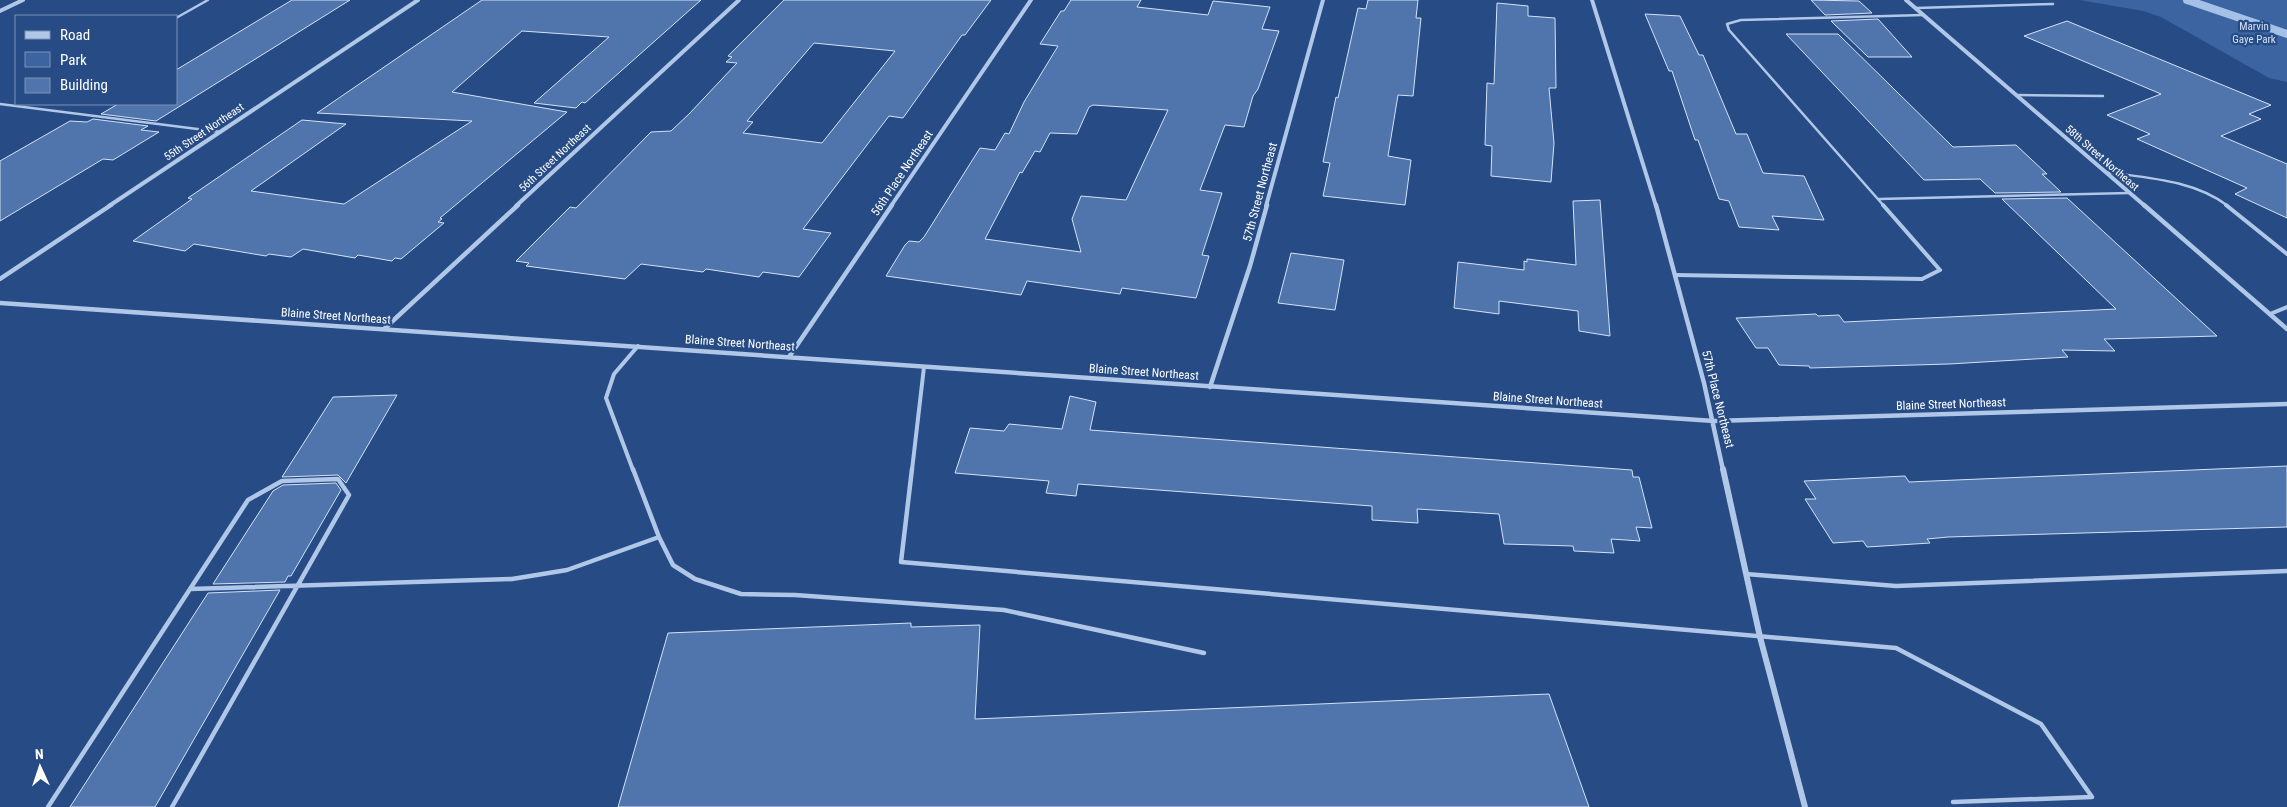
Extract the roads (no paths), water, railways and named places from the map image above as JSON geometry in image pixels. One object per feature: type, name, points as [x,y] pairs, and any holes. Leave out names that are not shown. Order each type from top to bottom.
[{"type":"street","points":[[0,11],[23,0]]},
{"type":"street","name":"55th Street Northeast","points":[[0,279],[418,0]]},
{"type":"street","name":"56th Street Northeast","points":[[384,329],[739,0]]},
{"type":"street","name":"56th Place Northeast","points":[[789,357],[1031,0]]},
{"type":"street","name":"57th Street Northeast","points":[[1210,387],[1250,266],[1323,0]]},
{"type":"street","name":"57th Place Northeast","points":[[1592,0],[1650,183],[1714,421],[1760,637],[1806,807]]},
{"type":"street","name":"58th Street Northeast","points":[[1906,0],[2287,328]]},
{"type":"street","name":"Blaine Street Northeast","points":[[0,303],[1714,421],[2287,404]]},
{"type":"lane","points":[[178,17],[208,0]]},
{"type":"lane","points":[[1916,8],[2053,4]]},
{"type":"lane","points":[[1675,275],[1922,279],[1940,270],[1729,30],[1727,24],[1741,20],[1923,15]]},
{"type":"lane","points":[[2016,95],[2103,96]]},
{"type":"lane","points":[[0,104],[15,104]]},
{"type":"lane","points":[[22,105],[221,132]]},
{"type":"lane","points":[[2106,172],[2180,183],[2221,201],[2287,254]]},
{"type":"lane","points":[[1879,199],[2129,193]]},
{"type":"lane","points":[[2270,314],[2287,307]]},
{"type":"lane","points":[[638,346],[614,374],[606,398],[659,537],[673,565],[695,579],[741,594],[795,595],[1004,610],[1204,653]]},
{"type":"lane","points":[[924,367],[901,562],[1896,648],[2041,724],[2092,797],[1953,802]]},
{"type":"lane","points":[[48,807],[248,500],[282,481],[338,479],[349,496],[172,807]]},
{"type":"lane","points":[[190,589],[512,579],[567,570],[659,537]]},
{"type":"lane","points":[[1746,574],[1896,586],[2287,571]]},
{"type":"waterway","points":[[2187,0],[2287,34]]},
{"type":"park label","name":"Marvin Gaye Park","points":[[2254,32]]}]
